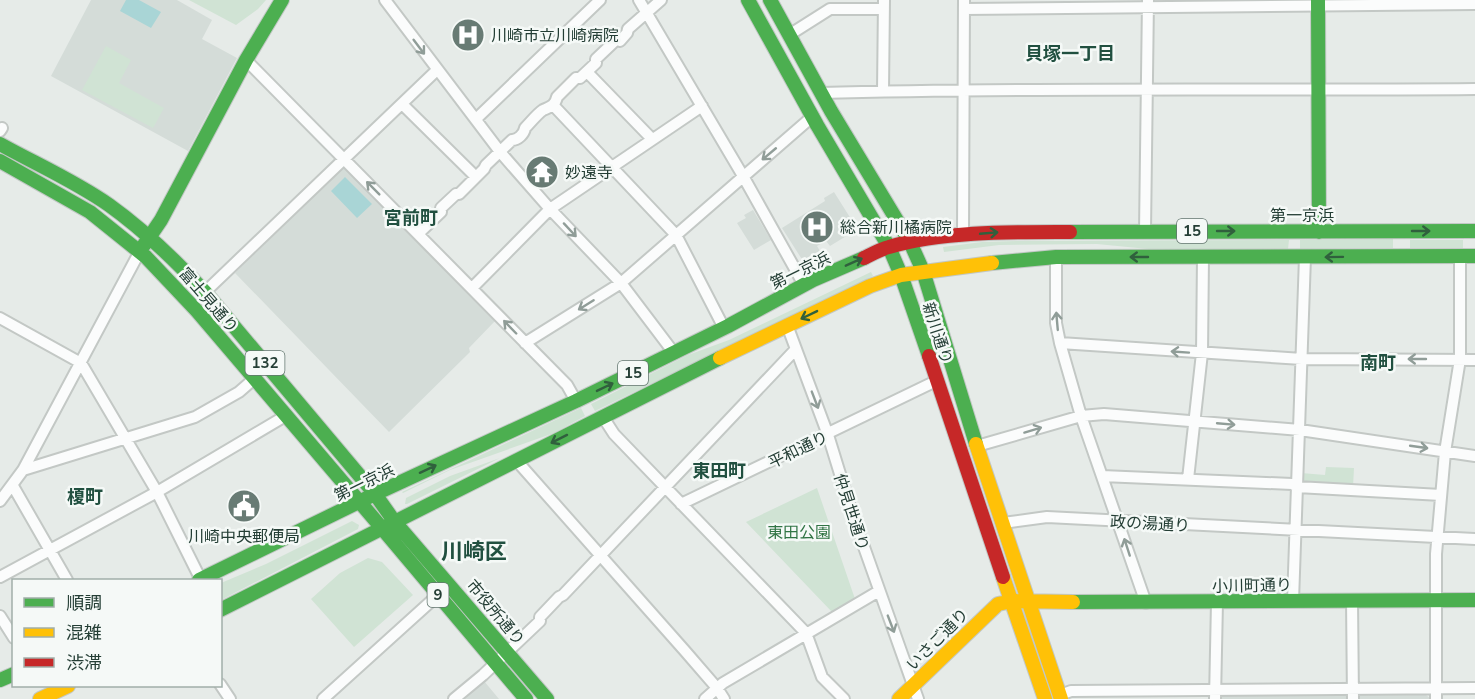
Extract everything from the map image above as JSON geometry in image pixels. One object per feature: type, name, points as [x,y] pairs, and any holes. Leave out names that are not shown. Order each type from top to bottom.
[{"type":"main road","points":[[140,251],[160,220],[246,60],[282,0]]},
{"type":"main road","name":"新川通り","points":[[748,0],[889,247],[901,275],[1005,603],[1046,699]]},
{"type":"main road","name":"新川通り","points":[[770,0],[821,93],[910,242],[923,271],[977,446],[1060,697]]},
{"type":"main road","points":[[1318,3],[1319,232]]},
{"type":"main road","points":[[813,116],[821,93]]},
{"type":"main road","name":"富士見通り","points":[[0,144],[85,190],[125,217],[175,260],[205,292],[375,494]]},
{"type":"main road","name":"富士見通り","points":[[0,161],[70,200],[116,231],[140,251],[180,291],[359,502],[388,524]]},
{"type":"main road","name":"第一京浜","points":[[202,579],[375,494],[576,401],[724,328],[804,285],[889,247],[910,242],[1003,232],[1475,231]]},
{"type":"main road","name":"15","points":[[222,609],[787,325],[870,286],[901,275],[978,264],[1056,257],[1475,256]]},
{"type":"main road","name":"132","points":[[375,494],[388,524]]},
{"type":"main road","name":"市役所通り","points":[[388,524],[438,595],[526,699]]},
{"type":"main road","name":"市役所通り","points":[[388,524],[508,651],[547,699]]},
{"type":"main road","name":"小川町通り","points":[[1005,603],[1030,601],[1146,603],[1475,600]]},
{"type":"main road","name":"いさご通り","points":[[899,699],[984,616],[1005,603]]},
{"type":"street","points":[[385,0],[501,153],[550,209],[621,283],[674,353]]},
{"type":"street","points":[[476,119],[600,0]]},
{"type":"street","points":[[639,0],[743,176],[804,285]]},
{"type":"street","points":[[419,233],[441,212],[441,208],[456,194],[459,194],[512,140],[516,140],[543,110],[548,110],[576,78],[580,78],[596,63],[596,59],[616,40],[620,40],[628,29],[661,0]]},
{"type":"street","points":[[789,35],[836,4],[884,4],[883,91]]},
{"type":"street","points":[[1145,231],[1148,4]]},
{"type":"street","points":[[963,236],[964,5],[1475,4]]},
{"type":"street","points":[[246,60],[567,385],[576,401]]},
{"type":"street","points":[[205,292],[437,70]]},
{"type":"street","points":[[586,72],[652,139]]},
{"type":"street","points":[[821,93],[963,90],[1475,89]]},
{"type":"street","points":[[402,104],[476,177]]},
{"type":"street","points":[[553,105],[676,235],[724,328]]},
{"type":"street","points":[[472,288],[550,209],[702,106]]},
{"type":"street","points":[[525,343],[621,283],[813,116]]},
{"type":"street","points":[[0,501],[23,470],[140,251]]},
{"type":"street","points":[[1436,694],[1437,537],[1445,452],[1460,359],[1460,256]]},
{"type":"street","points":[[1056,257],[1056,322],[1060,343],[1082,416],[1146,603]]},
{"type":"street","points":[[1188,479],[1202,353],[1203,257]]},
{"type":"street","points":[[1293,601],[1305,257]]},
{"type":"street","points":[[0,318],[81,363],[157,492],[200,579]]},
{"type":"street","name":"仲見世通り","points":[[787,325],[828,435],[879,591],[918,699]]},
{"type":"street","points":[[1060,343],[1302,359],[1475,360]]},
{"type":"street","points":[[454,699],[540,621],[540,617],[559,597],[563,596],[796,349]]},
{"type":"street","points":[[23,470],[195,417],[239,392],[255,378]]},
{"type":"street","name":"平和通り","points":[[681,504],[936,381]]},
{"type":"street","points":[[977,446],[1082,416],[1104,414],[1300,430],[1475,456]]},
{"type":"street","points":[[0,577],[157,492],[287,416]]},
{"type":"street","points":[[603,417],[609,427],[665,487],[806,633],[822,677],[844,699]]},
{"type":"street","points":[[516,460],[717,688],[724,699]]},
{"type":"street","points":[[1102,476],[1292,484],[1297,487],[1441,495]]},
{"type":"street","points":[[13,486],[67,579]]},
{"type":"street","name":"政の湯通り","points":[[1003,523],[1047,518],[1475,539]]},
{"type":"street","points":[[705,699],[717,688],[879,591]]},
{"type":"street","points":[[327,698],[438,595]]},
{"type":"street","points":[[1352,600],[1353,694]]},
{"type":"street","points":[[1216,694],[1217,602]]},
{"type":"street","points":[[0,616],[12,635]]},
{"type":"street","points":[[1060,697],[1071,691],[1216,694],[1436,694],[1475,688]]},
{"type":"shaded area","points":[[91,0],[177,0],[212,20],[202,39],[237,58],[188,151],[51,76]]},
{"type":"shaded area","points":[[342,169],[347,169],[495,321],[469,348],[470,352],[389,432],[235,273]]},
{"type":"shaded area","name":"総合新川橘病院","points":[[834,192],[851,219],[848,235],[830,246],[826,241],[817,246],[820,251],[803,261],[782,228],[825,201],[824,198]]},
{"type":"shaded area","points":[[753,210],[771,240],[754,250],[737,223]]},
{"type":"shaded area","points":[[484,681],[499,699],[463,699]]},
{"type":"shaded area","points":[[1426,695],[1431,699],[1220,699],[1222,696]]},
{"type":"green space","points":[[189,0],[266,0],[236,25]]},
{"type":"green space","points":[[106,46],[131,60],[119,83],[164,108],[153,128],[82,90]]},
{"type":"green space","points":[[1393,239],[1393,248],[1300,249],[1300,240]]},
{"type":"green space","points":[[1289,240],[1288,249],[1148,249],[1097,244],[999,245],[944,252],[943,247],[1016,241]]},
{"type":"green space","points":[[1410,240],[1463,240],[1463,248],[1410,248]]},
{"type":"green space","points":[[871,272],[873,276],[595,411],[591,404],[688,355],[729,340]]},
{"type":"green space","points":[[581,408],[585,416],[554,433],[450,470],[402,492]]},
{"type":"green space","points":[[500,458],[405,504],[406,498],[450,476]]},
{"type":"green space","points":[[1326,467],[1354,468],[1353,487],[1300,484],[1301,473],[1325,475]]},
{"type":"green space","name":"東田公園","points":[[817,488],[855,599],[832,612],[746,522]]},
{"type":"green space","points":[[352,521],[359,525],[358,529],[222,599],[222,583],[266,564]]},
{"type":"green space","points":[[368,558],[382,562],[413,595],[354,647],[311,599],[340,573]]},
{"type":"water","points":[[126,0],[139,0],[161,12],[151,28],[120,11]]},
{"type":"water","points":[[345,177],[372,204],[357,218],[331,191]]},
{"type":"traffic: fast","points":[[144,245],[161,220],[246,60],[282,0]]},
{"type":"traffic: fast","points":[[748,0],[817,125],[889,247],[929,356]]},
{"type":"traffic: fast","points":[[770,0],[831,111],[910,242],[923,271],[976,444]]},
{"type":"traffic: fast","points":[[1318,0],[1319,232]]},
{"type":"traffic: fast","points":[[0,144],[96,196],[135,225],[171,257],[205,292],[375,494],[394,521]]},
{"type":"traffic: fast","points":[[0,161],[90,212],[146,257],[197,311],[381,527]]},
{"type":"traffic: fast","points":[[1070,232],[1475,231]]},
{"type":"traffic: fast","points":[[992,263],[1056,257],[1475,256]]},
{"type":"traffic: fast","points":[[201,579],[375,494],[576,401],[728,326],[813,280],[864,258]]},
{"type":"traffic: fast","points":[[222,609],[720,358]]},
{"type":"traffic: fast","points":[[394,521],[547,699]]},
{"type":"traffic: fast","points":[[381,527],[526,699]]},
{"type":"traffic: fast","points":[[1073,602],[1475,600]]},
{"type":"traffic: fast","points":[[0,680],[12,675]]},
{"type":"traffic: slow","points":[[720,358],[870,286],[901,275],[992,263]]},
{"type":"traffic: slow","points":[[976,444],[1061,699]]},
{"type":"traffic: slow","points":[[1003,577],[1045,699]]},
{"type":"traffic: slow","points":[[899,699],[998,604],[1012,601],[1073,602]]},
{"type":"traffic: slow","points":[[40,699],[66,687]]},
{"type":"traffic: jam","points":[[864,258],[886,248],[955,235],[1070,232]]},
{"type":"traffic: jam","points":[[929,356],[1003,577]]},
{"type":"place","name":"川崎市立川崎病院","points":[[468,35]]},
{"type":"place","name":"妙遠寺","points":[[542,172]]},
{"type":"place","name":"総合新川橘病院","points":[[817,227]]},
{"type":"place","name":"川崎中央郵便局","points":[[244,506]]},
{"type":"district","name":"貝塚一丁目","points":[[1070,54]]},
{"type":"district","name":"宮前町","points":[[411,218]]},
{"type":"district","name":"南町","points":[[1378,363]]},
{"type":"district","name":"東田町","points":[[719,471]]},
{"type":"district","name":"榎町","points":[[85,497]]},
{"type":"district","name":"川崎区","points":[[474,551]]}]
